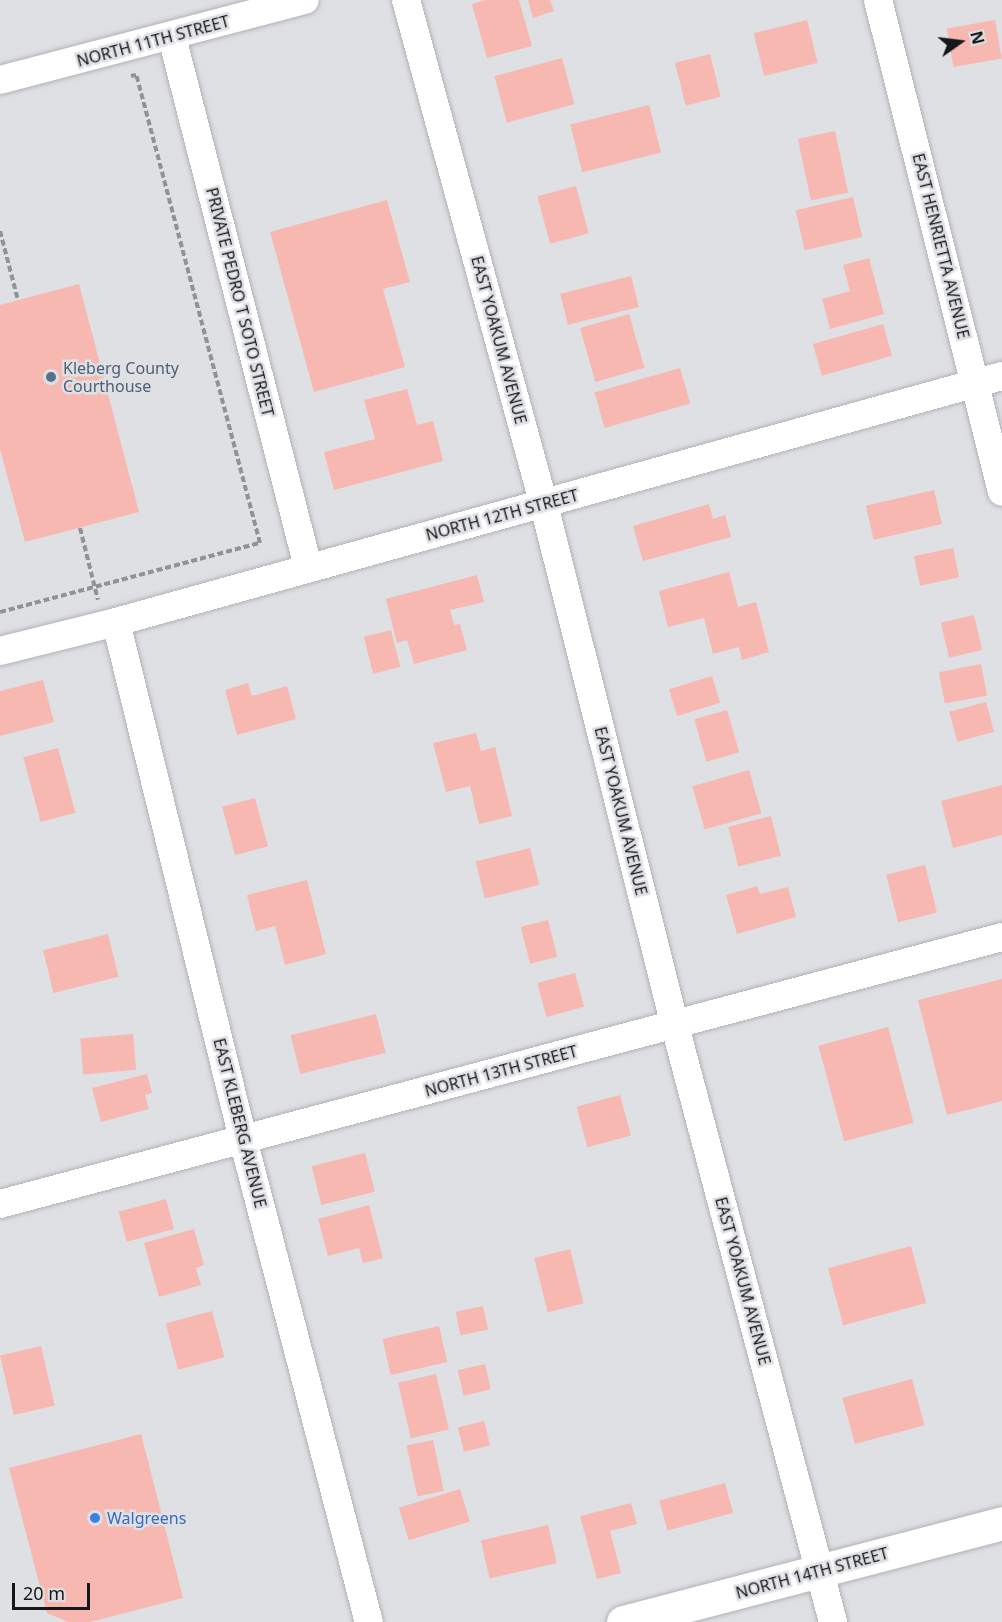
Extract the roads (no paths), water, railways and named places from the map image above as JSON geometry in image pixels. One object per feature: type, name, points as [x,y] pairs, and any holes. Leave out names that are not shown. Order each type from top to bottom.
[{"type":"main road","name":"NORTH 14TH STREET","points":[[623,1622],[1002,1523]]},
{"type":"street","name":"NORTH 11TH STREET","points":[[0,80],[172,37],[305,0]]},
{"type":"street","name":"EAST YOAKUM AVENUE","points":[[406,0],[544,505],[675,1026],[833,1622]]},
{"type":"street","name":"EAST HENRIETTA AVENUE","points":[[878,0],[989,379],[1002,492]]},
{"type":"street","name":"PRIVATE PEDRO T SOTO STREET","points":[[172,37],[308,567]]},
{"type":"street","name":"NORTH 12TH STREET","points":[[0,651],[110,624],[308,567],[544,505],[989,379]]},
{"type":"street","name":"EAST KLEBERG AVENUE","points":[[110,624],[369,1622]]},
{"type":"street","name":"NORTH 13TH STREET","points":[[0,1204],[675,1026],[1002,937]]},
{"type":"place","name":"Kleberg County Courthouse","points":[[51,377]]},
{"type":"place","name":"Walgreens","points":[[95,1518]]}]
